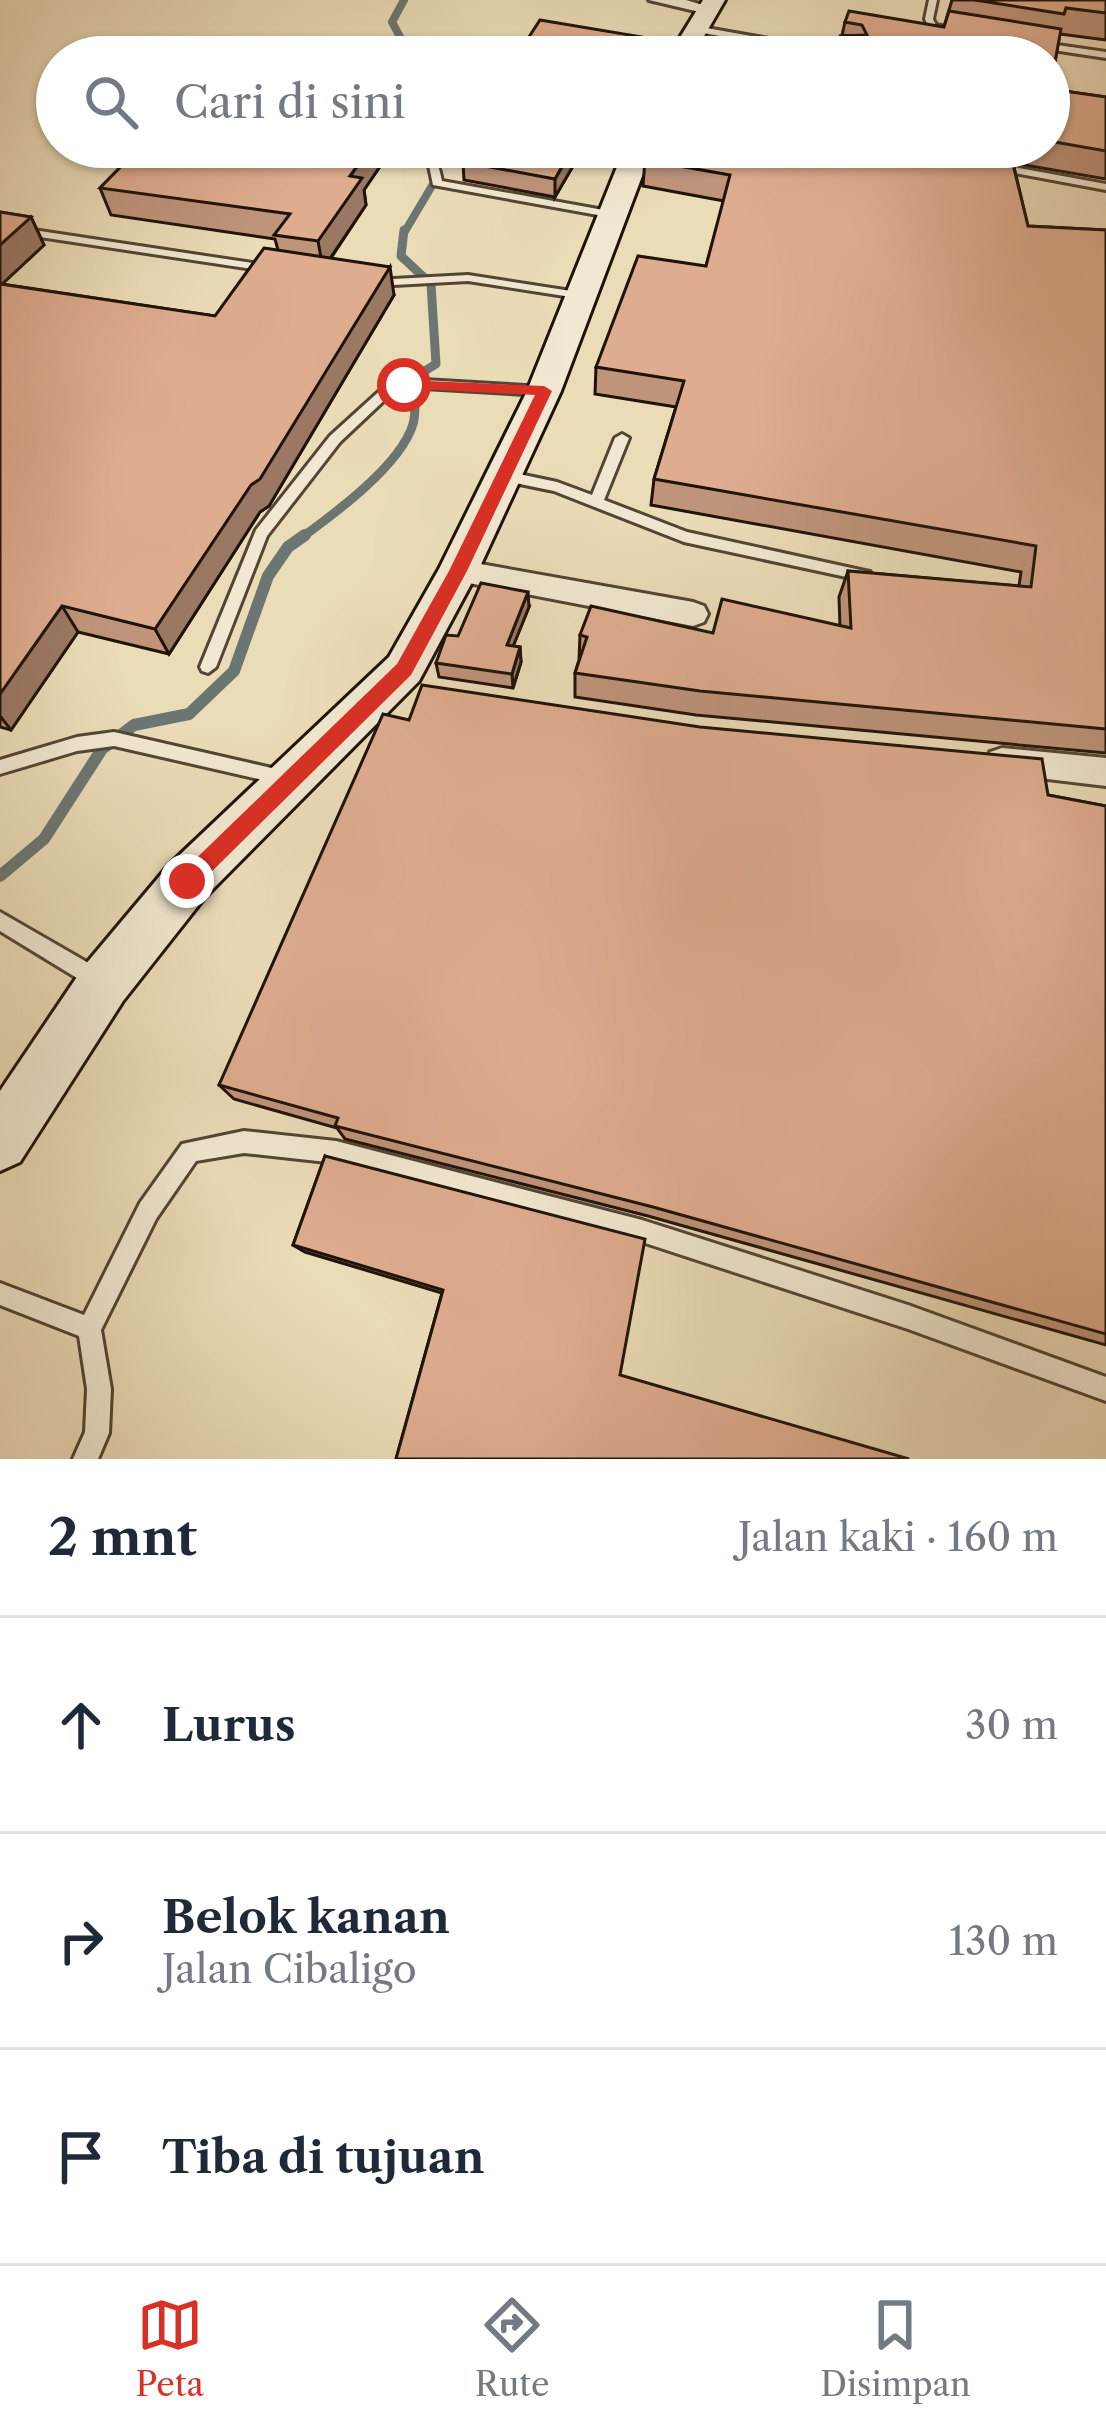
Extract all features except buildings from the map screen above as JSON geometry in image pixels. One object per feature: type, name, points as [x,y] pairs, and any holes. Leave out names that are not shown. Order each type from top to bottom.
[{"type":"main road","points":[[0,1142],[104,983],[187,881],[292,780],[404,690],[404,669],[458,571],[544,391],[630,168]]},
{"type":"street","points":[[657,0],[706,13]]},
{"type":"street","points":[[458,571],[693,614]]},
{"type":"street","points":[[969,759],[1106,772]]},
{"type":"lane","points":[[934,0],[929,20],[933,27],[967,34]]},
{"type":"lane","points":[[706,13],[783,36]]},
{"type":"lane","points":[[1070,50],[1106,55]]},
{"type":"lane","points":[[434,168],[437,183],[609,214]]},
{"type":"lane","points":[[1001,168],[1106,187]]},
{"type":"lane","points":[[0,228],[297,273]]},
{"type":"lane","points":[[365,283],[468,278],[584,296]]},
{"type":"lane","points":[[208,667],[261,534],[335,440],[388,390],[424,384],[544,391]]},
{"type":"lane","points":[[596,502],[622,438]]},
{"type":"lane","points":[[505,476],[557,487],[684,537],[889,581]]},
{"type":"lane","points":[[0,766],[77,744],[114,739],[292,780]]},
{"type":"lane","points":[[0,921],[104,983]]},
{"type":"lane","points":[[86,1459],[97,1432],[99,1389],[89,1329],[148,1211],[190,1152],[244,1142],[336,1152],[642,1231],[908,1316],[1106,1389]]},
{"type":"lane","points":[[0,1294],[89,1329]]},
{"type":"waterway","points":[[400,36],[392,22],[404,0]]},
{"type":"waterway","points":[[404,233],[439,174]]},
{"type":"waterway","points":[[301,538],[365,487],[395,456],[413,424],[415,377],[436,364],[431,284],[401,256],[404,230]]},
{"type":"waterway","points":[[0,876],[44,839],[102,749],[134,725],[189,714],[234,671],[268,576],[288,547],[305,535]]},
{"type":"route","points":[[187,881],[404,669],[458,571],[544,391],[404,385]]}]
